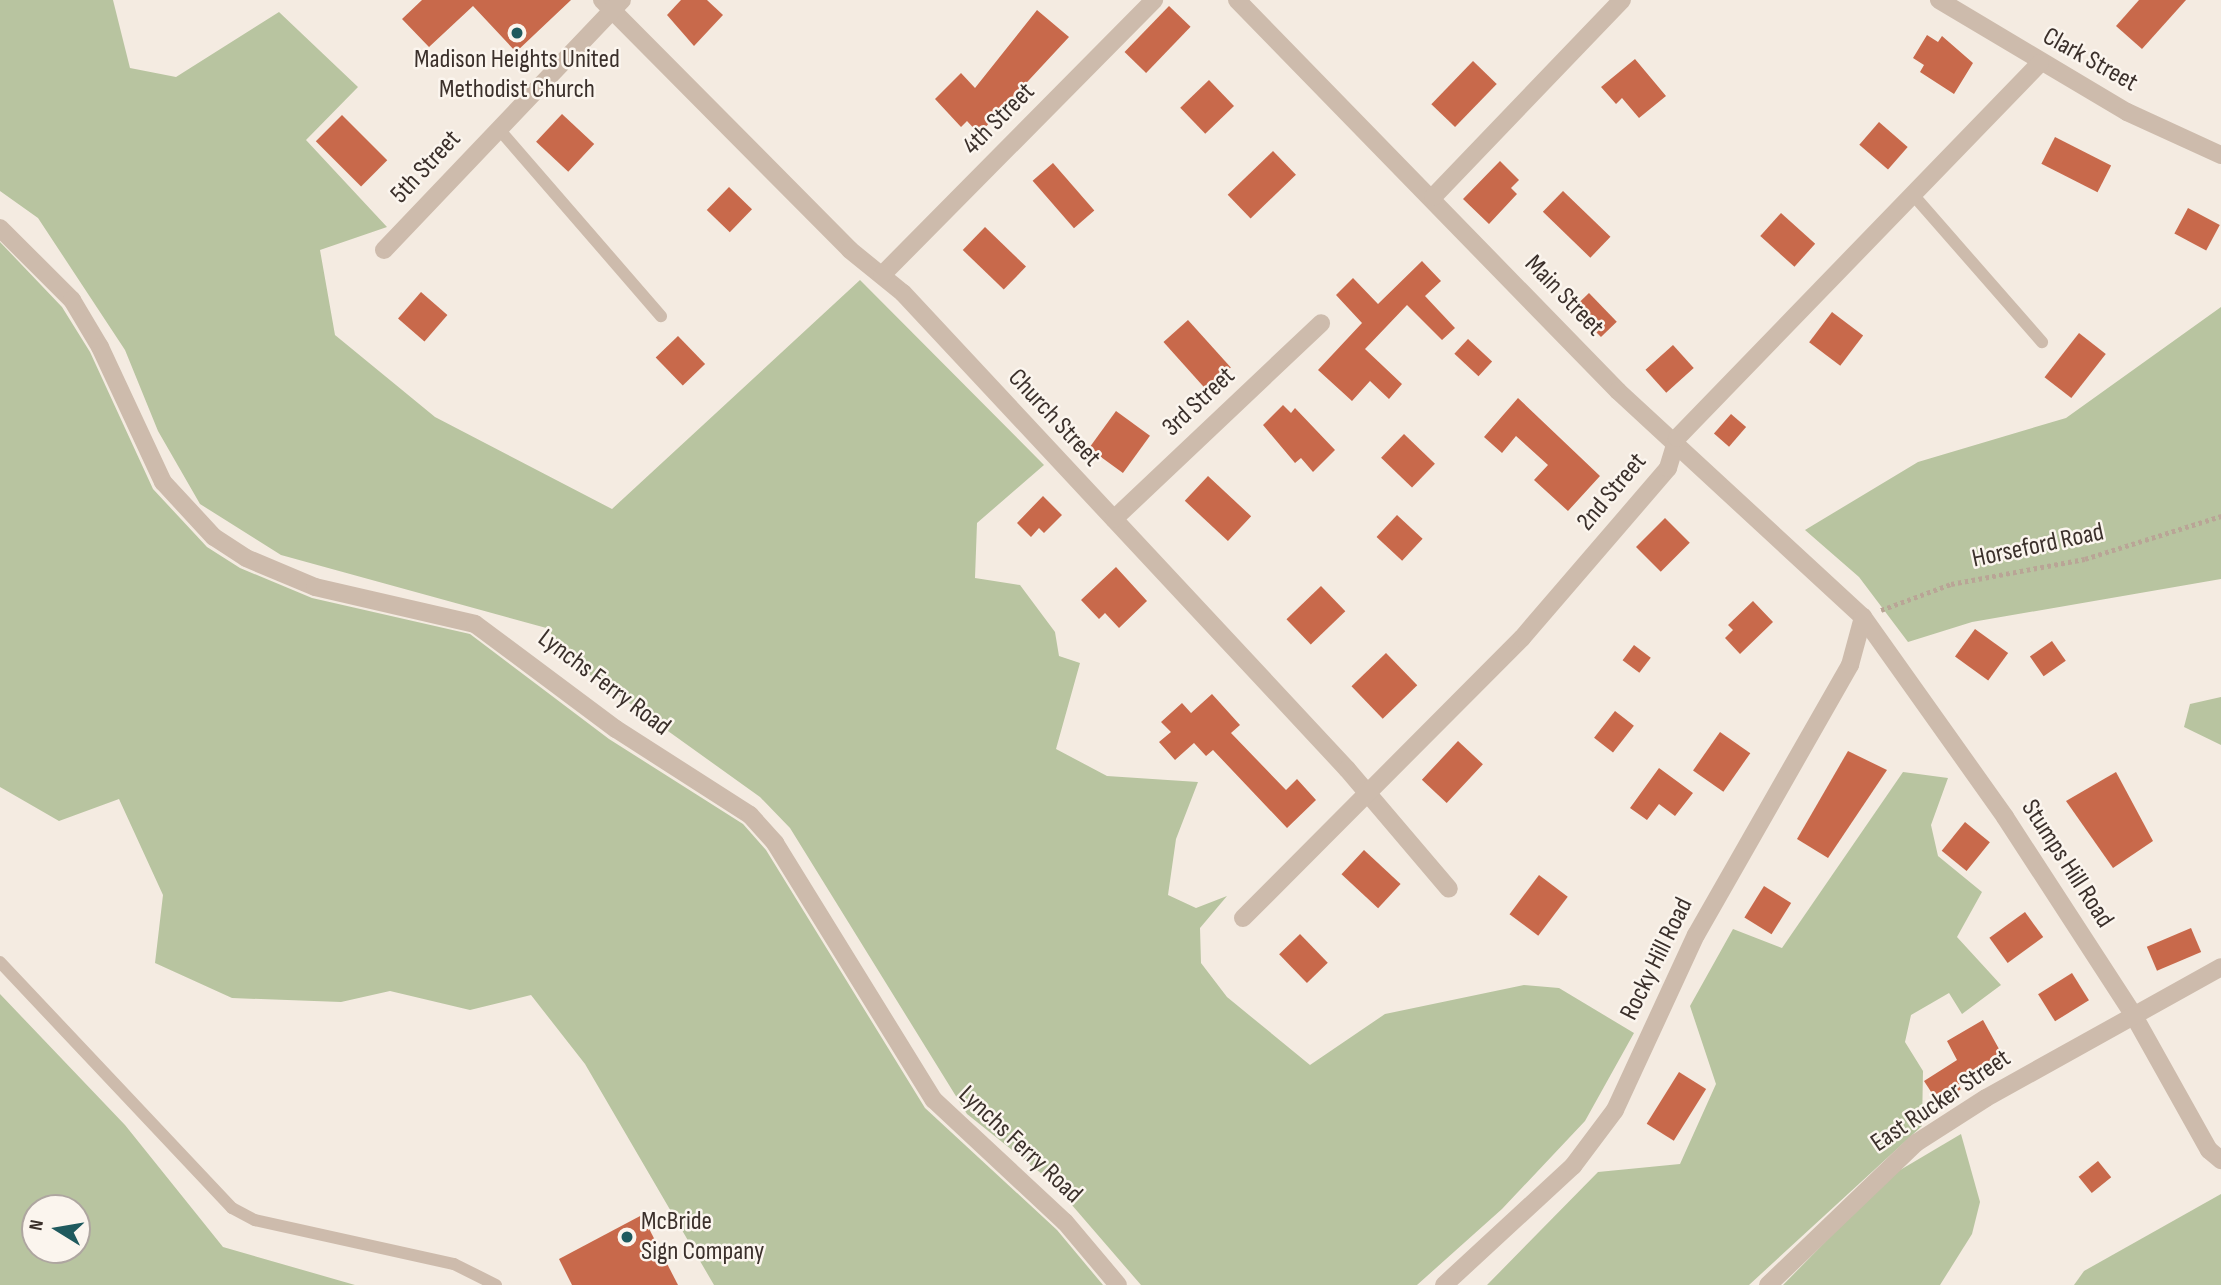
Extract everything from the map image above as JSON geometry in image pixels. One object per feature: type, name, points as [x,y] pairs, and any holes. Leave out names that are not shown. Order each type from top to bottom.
[{"type":"street","name":"4th Street","points":[[882,275],[1154,0]]},
{"type":"street","name":"Main Street","points":[[1237,0],[1674,445],[1864,617]]},
{"type":"street","points":[[1433,197],[1622,0]]},
{"type":"street","name":"Clark Street","points":[[1939,0],[2040,63],[2221,155]]},
{"type":"street","name":"Church Street","points":[[612,3],[850,250],[882,275],[1114,519],[1366,792],[1449,889]]},
{"type":"street","name":"5th Street","points":[[384,250],[612,3]]},
{"type":"street","name":"2nd Street","points":[[1243,918],[1522,638],[1668,468],[1674,445],[1915,197],[2040,63]]},
{"type":"street","name":"Lynchs Ferry Road","points":[[0,228],[72,300],[100,347],[163,482],[214,537],[246,558],[315,587],[475,624],[616,729],[750,815],[775,843],[934,1100],[1065,1222],[1118,1285]]},
{"type":"street","name":"3rd Street","points":[[1114,519],[1321,323]]},
{"type":"street","name":"Stumps Hill Road","points":[[1864,617],[2006,817],[2134,1016],[2215,1155]]},
{"type":"street","name":"Rocky Hill Road","points":[[1444,1285],[1573,1166],[1615,1110],[1696,935],[1850,666],[1864,617]]},
{"type":"street","name":"East Rucker Street","points":[[1768,1285],[1916,1143],[2221,967]]},
{"type":"lane","points":[[498,128],[661,316]]},
{"type":"lane","points":[[1915,197],[2042,342]]},
{"type":"lane","points":[[0,962],[232,1208],[255,1220],[454,1264],[496,1285]]},
{"type":"path","name":"Horseford Road","points":[[1864,617],[1951,584],[2085,559],[2221,516]]},
{"type":"green space","points":[[0,0],[113,0],[130,68],[176,77],[279,12],[358,87],[306,140],[387,227],[320,250],[335,335],[435,417],[612,509],[860,280],[1044,465],[977,523],[975,578],[1020,585],[1055,632],[1059,656],[1080,663],[1056,749],[1107,776],[1198,782],[1176,839],[1168,895],[1196,908],[1227,896],[1200,928],[1201,963],[1227,997],[1310,1065],[1385,1014],[1524,985],[1559,988],[1634,1033],[1585,1121],[1502,1209],[1417,1285],[1141,1285],[1052,1182],[967,1114],[790,828],[760,797],[555,650],[550,629],[281,555],[200,504],[158,431],[125,350],[38,218],[0,191]]},
{"type":"green space","points":[[0,242],[62,307],[90,352],[153,489],[207,547],[240,568],[312,598],[470,634],[609,739],[743,824],[766,850],[925,1108],[1057,1230],[1103,1285],[714,1285],[585,1064],[531,995],[470,1010],[390,991],[341,1002],[232,998],[155,963],[163,895],[119,799],[59,821],[0,787]]},
{"type":"green space","points":[[2221,307],[2221,579],[1972,622],[1908,642],[1859,577],[1805,530],[1918,462],[2066,418]]},
{"type":"green space","points":[[2221,697],[2221,745],[2184,727],[2190,704]]},
{"type":"green space","points":[[1903,772],[1948,778],[1931,825],[1938,856],[1982,892],[1957,937],[2001,985],[1962,1014],[1949,993],[1911,1015],[1905,1042],[1923,1071],[1922,1126],[1749,1285],[1487,1285],[1598,1172],[1680,1164],[1716,1084],[1690,1006],[1733,929],[1782,948]]},
{"type":"green space","points":[[0,994],[125,1125],[223,1247],[355,1285],[0,1285]]},
{"type":"green space","points":[[1961,1134],[1980,1202],[1972,1234],[1940,1285],[1783,1285],[1890,1176]]},
{"type":"green space","points":[[2221,1194],[2221,1285],[2074,1285],[2084,1271]]},
{"type":"building","name":"Madison Heights United Methodist Church","points":[[422,0],[571,0],[516,52],[473,6],[429,47],[402,19]]},
{"type":"building","points":[[681,0],[707,0],[723,15],[694,46],[667,15]]},
{"type":"building","points":[[2139,0],[2186,0],[2142,49],[2116,26]]},
{"type":"building","points":[[1169,6],[1191,27],[1146,73],[1125,52]]},
{"type":"building","points":[[1037,10],[1069,37],[979,134],[967,121],[961,127],[935,99],[961,73],[975,88]]},
{"type":"building","points":[[1927,35],[1938,42],[1942,36],[1973,63],[1954,94],[1920,72],[1924,65],[1913,58]]},
{"type":"building","points":[[1635,59],[1666,96],[1639,118],[1622,98],[1616,104],[1601,87]]},
{"type":"building","points":[[1473,61],[1497,84],[1455,127],[1431,104]]},
{"type":"building","points":[[1209,80],[1234,106],[1205,134],[1180,108]]},
{"type":"building","points":[[562,114],[594,144],[568,172],[536,142]]},
{"type":"building","points":[[342,115],[387,160],[361,186],[316,141]]},
{"type":"building","points":[[1879,122],[1908,147],[1888,170],[1859,145]]},
{"type":"building","points":[[2055,137],[2111,166],[2098,192],[2041,164]]},
{"type":"building","points":[[1273,151],[1296,175],[1251,219],[1228,195]]},
{"type":"building","points":[[1500,161],[1519,180],[1511,188],[1517,194],[1489,224],[1463,199]]},
{"type":"building","points":[[1053,163],[1094,211],[1074,228],[1033,181]]},
{"type":"building","points":[[729,187],[752,209],[730,232],[707,210]]},
{"type":"building","points":[[1563,191],[1610,237],[1590,258],[1543,212]]},
{"type":"building","points":[[2188,208],[2220,225],[2206,251],[2174,234]]},
{"type":"building","points":[[1781,213],[1815,244],[1794,267],[1760,236]]},
{"type":"building","points":[[985,227],[1026,267],[1004,290],[963,250]]},
{"type":"building","points":[[1422,261],[1441,281],[1425,296],[1455,328],[1442,340],[1407,305],[1365,349],[1402,384],[1389,399],[1370,381],[1352,401],[1318,370],[1362,323],[1336,295],[1353,278],[1378,304]]},
{"type":"building","points":[[421,292],[447,315],[424,341],[398,318]]},
{"type":"building","points":[[1589,293],[1617,322],[1601,337],[1573,308]]},
{"type":"building","points":[[1832,312],[1863,335],[1840,366],[1809,342]]},
{"type":"building","points":[[1188,320],[1231,368],[1206,390],[1163,342]]},
{"type":"building","points":[[2079,333],[2106,354],[2071,398],[2045,377]]},
{"type":"building","points":[[678,336],[705,364],[683,386],[656,358]]},
{"type":"building","points":[[1468,339],[1492,362],[1478,376],[1454,354]]},
{"type":"building","points":[[1673,345],[1694,368],[1666,393],[1646,370]]},
{"type":"building","points":[[1518,398],[1600,476],[1568,511],[1534,480],[1548,465],[1516,436],[1502,453],[1484,437]]},
{"type":"building","points":[[1283,405],[1291,413],[1295,408],[1335,450],[1313,472],[1301,458],[1295,463],[1263,425]]},
{"type":"building","points":[[1116,411],[1150,436],[1123,473],[1089,448]]},
{"type":"building","points":[[1731,414],[1746,427],[1729,447],[1714,434]]},
{"type":"building","points":[[1404,434],[1435,464],[1412,488],[1381,458]]},
{"type":"building","points":[[1208,476],[1251,516],[1228,541],[1185,501]]},
{"type":"building","points":[[1043,496],[1062,515],[1044,533],[1039,528],[1031,537],[1017,523]]},
{"type":"building","points":[[1397,515],[1423,539],[1402,561],[1377,537]]},
{"type":"building","points":[[1665,518],[1690,543],[1661,572],[1636,547]]},
{"type":"building","points":[[1116,567],[1147,601],[1119,628],[1105,613],[1099,619],[1081,600]]},
{"type":"building","points":[[1321,586],[1345,611],[1311,645],[1286,619]]},
{"type":"building","points":[[1753,601],[1773,622],[1740,654],[1725,638],[1733,630],[1728,625]]},
{"type":"building","points":[[1975,629],[2008,653],[1988,681],[1955,657]]},
{"type":"building","points":[[2052,641],[2066,661],[2044,676],[2030,656]]},
{"type":"building","points":[[1634,645],[1651,658],[1639,673],[1623,660]]},
{"type":"building","points":[[1386,653],[1417,685],[1383,719],[1351,686]]},
{"type":"building","points":[[1212,694],[1240,725],[1231,733],[1286,790],[1297,779],[1316,800],[1287,828],[1213,750],[1206,756],[1194,743],[1175,760],[1159,742],[1171,732],[1161,722],[1182,703],[1191,713]]},
{"type":"building","points":[[1615,711],[1634,726],[1613,753],[1594,738]]},
{"type":"building","points":[[1720,732],[1750,753],[1723,792],[1693,771]]},
{"type":"building","points":[[1458,741],[1483,764],[1447,803],[1422,780]]},
{"type":"building","points":[[1848,751],[1887,770],[1828,858],[1797,839]]},
{"type":"building","points":[[1659,768],[1693,793],[1675,816],[1659,804],[1647,820],[1630,808]]},
{"type":"building","points":[[2116,772],[2153,841],[2113,868],[2066,801]]},
{"type":"building","points":[[1965,822],[1990,842],[1967,871],[1942,851]]},
{"type":"building","points":[[1364,850],[1401,884],[1378,908],[1341,874]]},
{"type":"building","points":[[1539,875],[1568,897],[1538,936],[1510,914]]},
{"type":"building","points":[[1764,886],[1791,903],[1772,934],[1744,917]]},
{"type":"building","points":[[2025,912],[2043,937],[2008,963],[1989,938]]},
{"type":"building","points":[[2191,928],[2201,952],[2157,971],[2147,947]]},
{"type":"building","points":[[1300,934],[1328,963],[1307,983],[1279,954]]},
{"type":"building","points":[[2072,973],[2089,1000],[2055,1021],[2038,994]]},
{"type":"building","points":[[1983,1020],[2004,1058],[1958,1085],[1961,1089],[1939,1104],[1924,1081],[1957,1060],[1947,1041]]},
{"type":"building","points":[[1679,1072],[1706,1089],[1674,1141],[1647,1124]]},
{"type":"building","points":[[2098,1161],[2111,1177],[2092,1193],[2079,1177]]},
{"type":"building","name":"McBride Sign Company","points":[[642,1215],[678,1285],[572,1285],[559,1259]]},
{"type":"place","name":"Madison Heights United Methodist Church","points":[[517,33]]},
{"type":"place","name":"McBride Sign Company","points":[[627,1237]]}]
